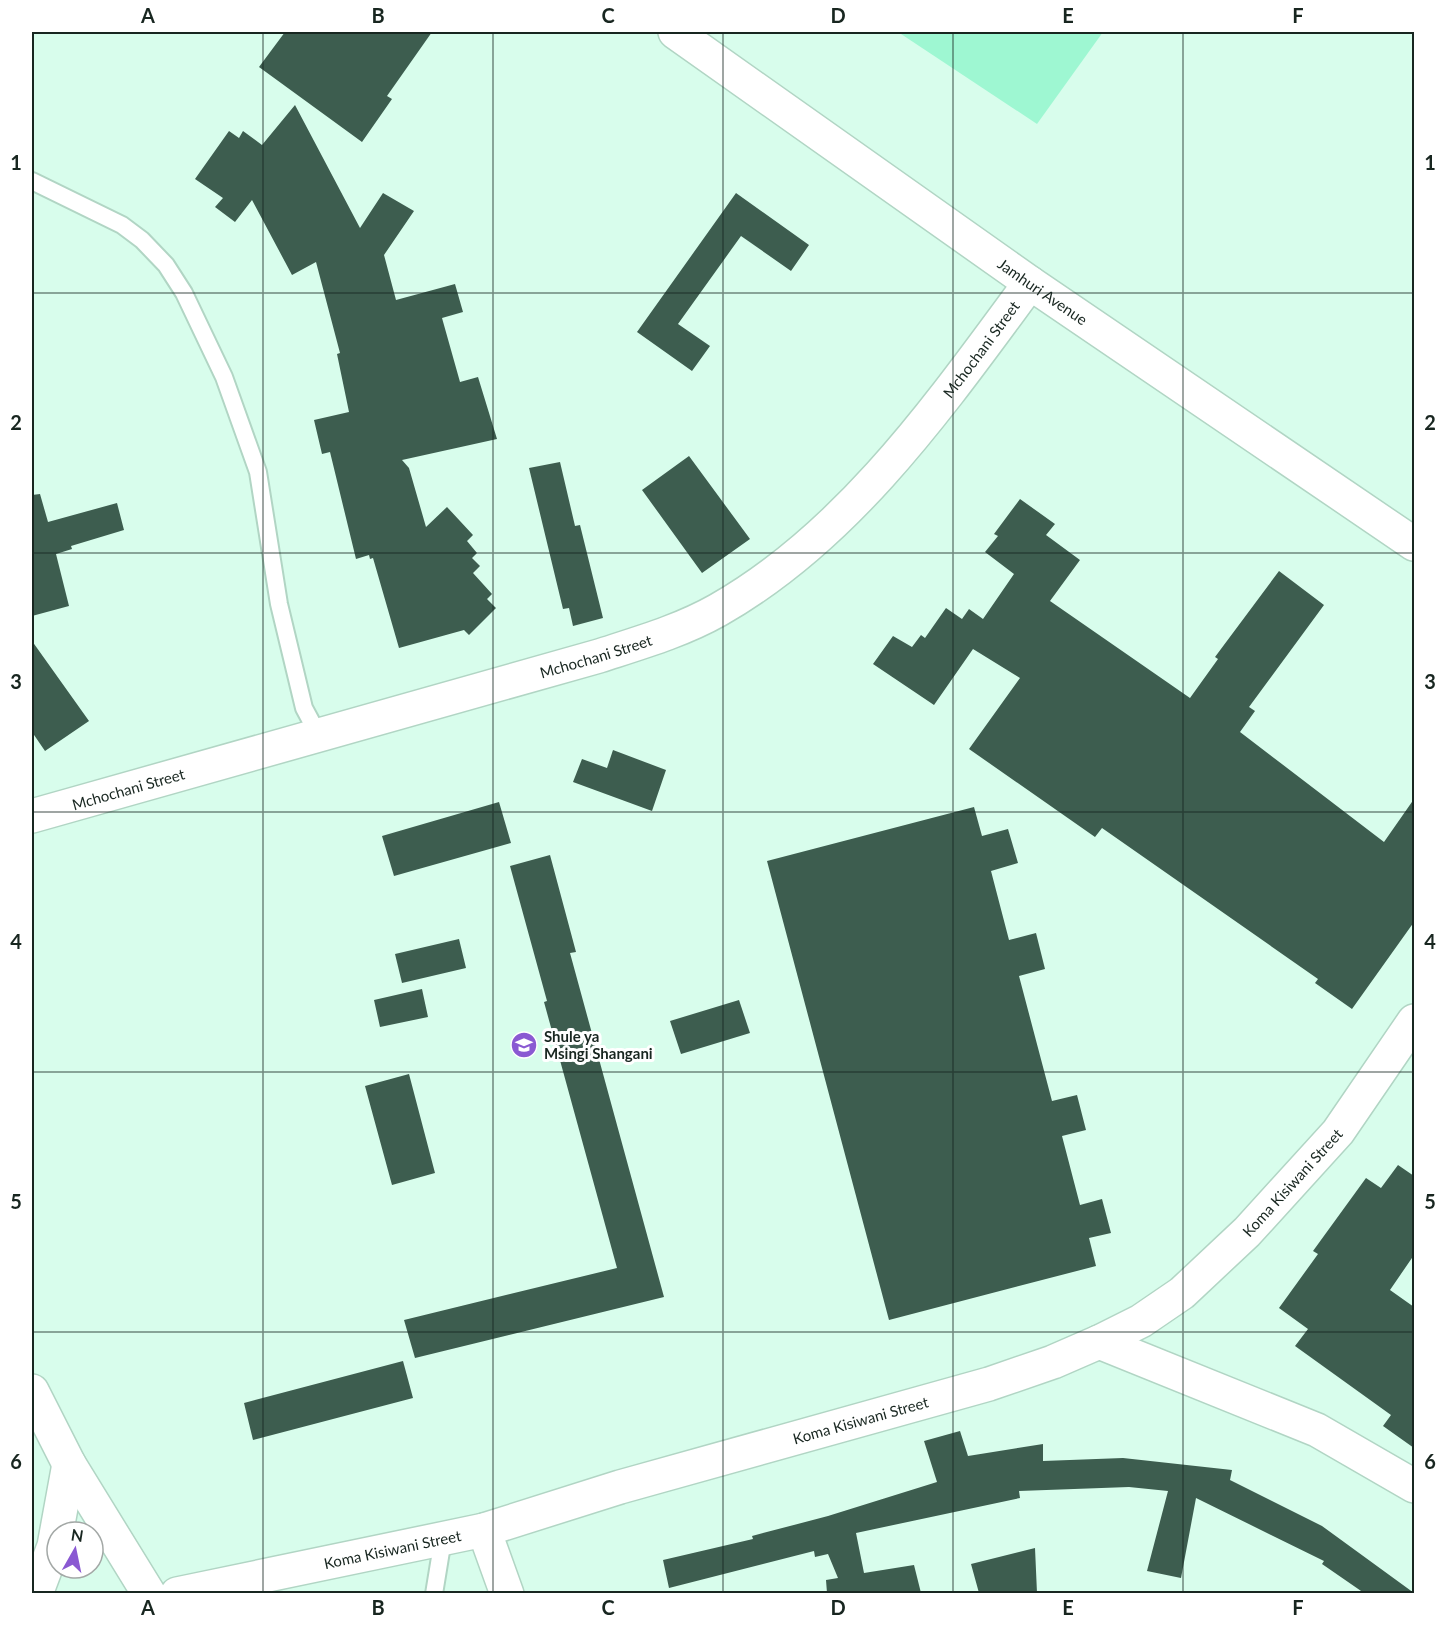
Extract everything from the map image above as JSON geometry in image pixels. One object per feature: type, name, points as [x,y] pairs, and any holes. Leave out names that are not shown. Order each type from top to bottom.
[{"type":"street","name":"Jamhuri Avenue","points":[[675,32],[1030,283],[1414,544]]},
{"type":"street","name":"Mchochani Street","points":[[32,816],[141,783],[319,736],[665,635],[717,611],[771,575],[825,530],[890,462],[964,372],[1030,283]]},
{"type":"street","name":"Koma Kisiwani Street","points":[[177,1593],[484,1530],[620,1487],[989,1384],[1053,1362],[1099,1342],[1141,1321],[1182,1293],[1247,1232],[1338,1132],[1414,1020]]},
{"type":"street","points":[[1099,1342],[1317,1431],[1414,1486]]},
{"type":"street","points":[[32,1391],[69,1464],[149,1593]]},
{"type":"street","points":[[36,1593],[54,1546],[69,1464]]},
{"type":"street","points":[[484,1530],[507,1593]]},
{"type":"lane","points":[[32,181],[122,225],[142,240],[166,266],[184,293],[224,376],[258,472],[279,604],[304,708],[319,736]]},
{"type":"lane","points":[[434,1593],[443,1539]]},
{"type":"green space","points":[[898,32],[1103,32],[1037,124]]},
{"type":"building","points":[[285,32],[432,32],[387,96],[392,99],[362,142],[259,67]]},
{"type":"building","points":[[295,105],[360,228],[383,193],[414,211],[384,255],[396,300],[455,284],[463,312],[442,318],[460,382],[478,377],[497,439],[402,460],[409,468],[426,527],[447,507],[473,535],[467,541],[477,553],[472,558],[480,566],[473,573],[492,594],[487,599],[496,608],[469,635],[464,630],[399,648],[373,558],[370,559],[369,555],[356,559],[330,452],[322,454],[314,420],[349,412],[337,354],[340,353],[316,262],[292,275],[252,200],[235,222],[215,207],[223,198],[195,179],[229,131],[239,138],[243,131],[262,145]]},
{"type":"building","points":[[736,193],[809,245],[791,271],[741,236],[678,324],[710,346],[692,371],[637,332]]},
{"type":"building","points":[[689,456],[750,539],[702,573],[642,490]]},
{"type":"building","points":[[560,462],[575,526],[580,525],[603,618],[573,626],[569,608],[563,609],[529,468]]},
{"type":"building","points":[[40,494],[48,522],[117,503],[124,530],[71,546],[72,549],[56,554],[69,606],[32,616],[32,495]]},
{"type":"building","points":[[1020,499],[1055,524],[1046,535],[1080,560],[1050,601],[1190,698],[1218,659],[1215,657],[1279,571],[1324,605],[1249,707],[1255,711],[1240,732],[1384,842],[1414,799],[1414,922],[1352,1009],[1315,983],[1318,979],[1102,828],[1095,837],[969,749],[1020,678],[973,649],[934,705],[873,664],[893,636],[912,647],[921,635],[925,638],[946,608],[962,619],[969,609],[983,619],[1014,574],[985,552],[998,536],[994,534]]},
{"type":"building","points":[[32,641],[89,721],[45,751],[32,732]]},
{"type":"building","points":[[613,750],[666,770],[652,811],[573,782],[582,759],[607,768]]},
{"type":"building","points":[[499,802],[511,843],[394,876],[382,836]]},
{"type":"building","points":[[974,807],[982,836],[1008,829],[1018,863],[991,871],[1009,940],[1036,933],[1045,969],[1019,976],[1052,1101],[1077,1095],[1086,1130],[1062,1136],[1080,1205],[1102,1199],[1111,1233],[1089,1238],[1096,1266],[889,1320],[767,861]]},
{"type":"building","points":[[550,855],[576,952],[570,953],[664,1297],[415,1358],[404,1320],[617,1268],[544,1002],[547,1001],[510,866]]},
{"type":"building","points":[[459,939],[466,968],[402,983],[395,954]]},
{"type":"building","points":[[422,989],[428,1017],[380,1027],[374,1000]]},
{"type":"building","points":[[739,1000],[750,1033],[681,1054],[670,1021]]},
{"type":"building","points":[[409,1074],[435,1173],[392,1185],[365,1086]]},
{"type":"building","points":[[1398,1165],[1414,1176],[1414,1255],[1390,1290],[1414,1307],[1414,1448],[1383,1426],[1391,1415],[1295,1346],[1308,1329],[1279,1308],[1318,1254],[1313,1251],[1366,1178],[1381,1188]]},
{"type":"building","points":[[403,1361],[413,1398],[253,1440],[244,1403]]},
{"type":"building","points":[[960,1431],[968,1456],[1043,1444],[1043,1461],[1123,1458],[1232,1470],[1230,1480],[1322,1526],[1414,1593],[1364,1593],[1322,1564],[1324,1561],[1196,1498],[1181,1578],[1147,1571],[1168,1491],[1129,1487],[1019,1491],[1020,1498],[856,1533],[864,1573],[914,1565],[921,1593],[827,1593],[826,1580],[838,1578],[828,1554],[815,1557],[814,1551],[669,1588],[663,1560],[753,1539],[752,1536],[828,1516],[937,1482],[924,1441]]},
{"type":"building","points":[[1035,1548],[1037,1593],[979,1593],[971,1564]]},
{"type":"place","name":"Shule ya Msingi Shangani","points":[[524,1045]]}]
